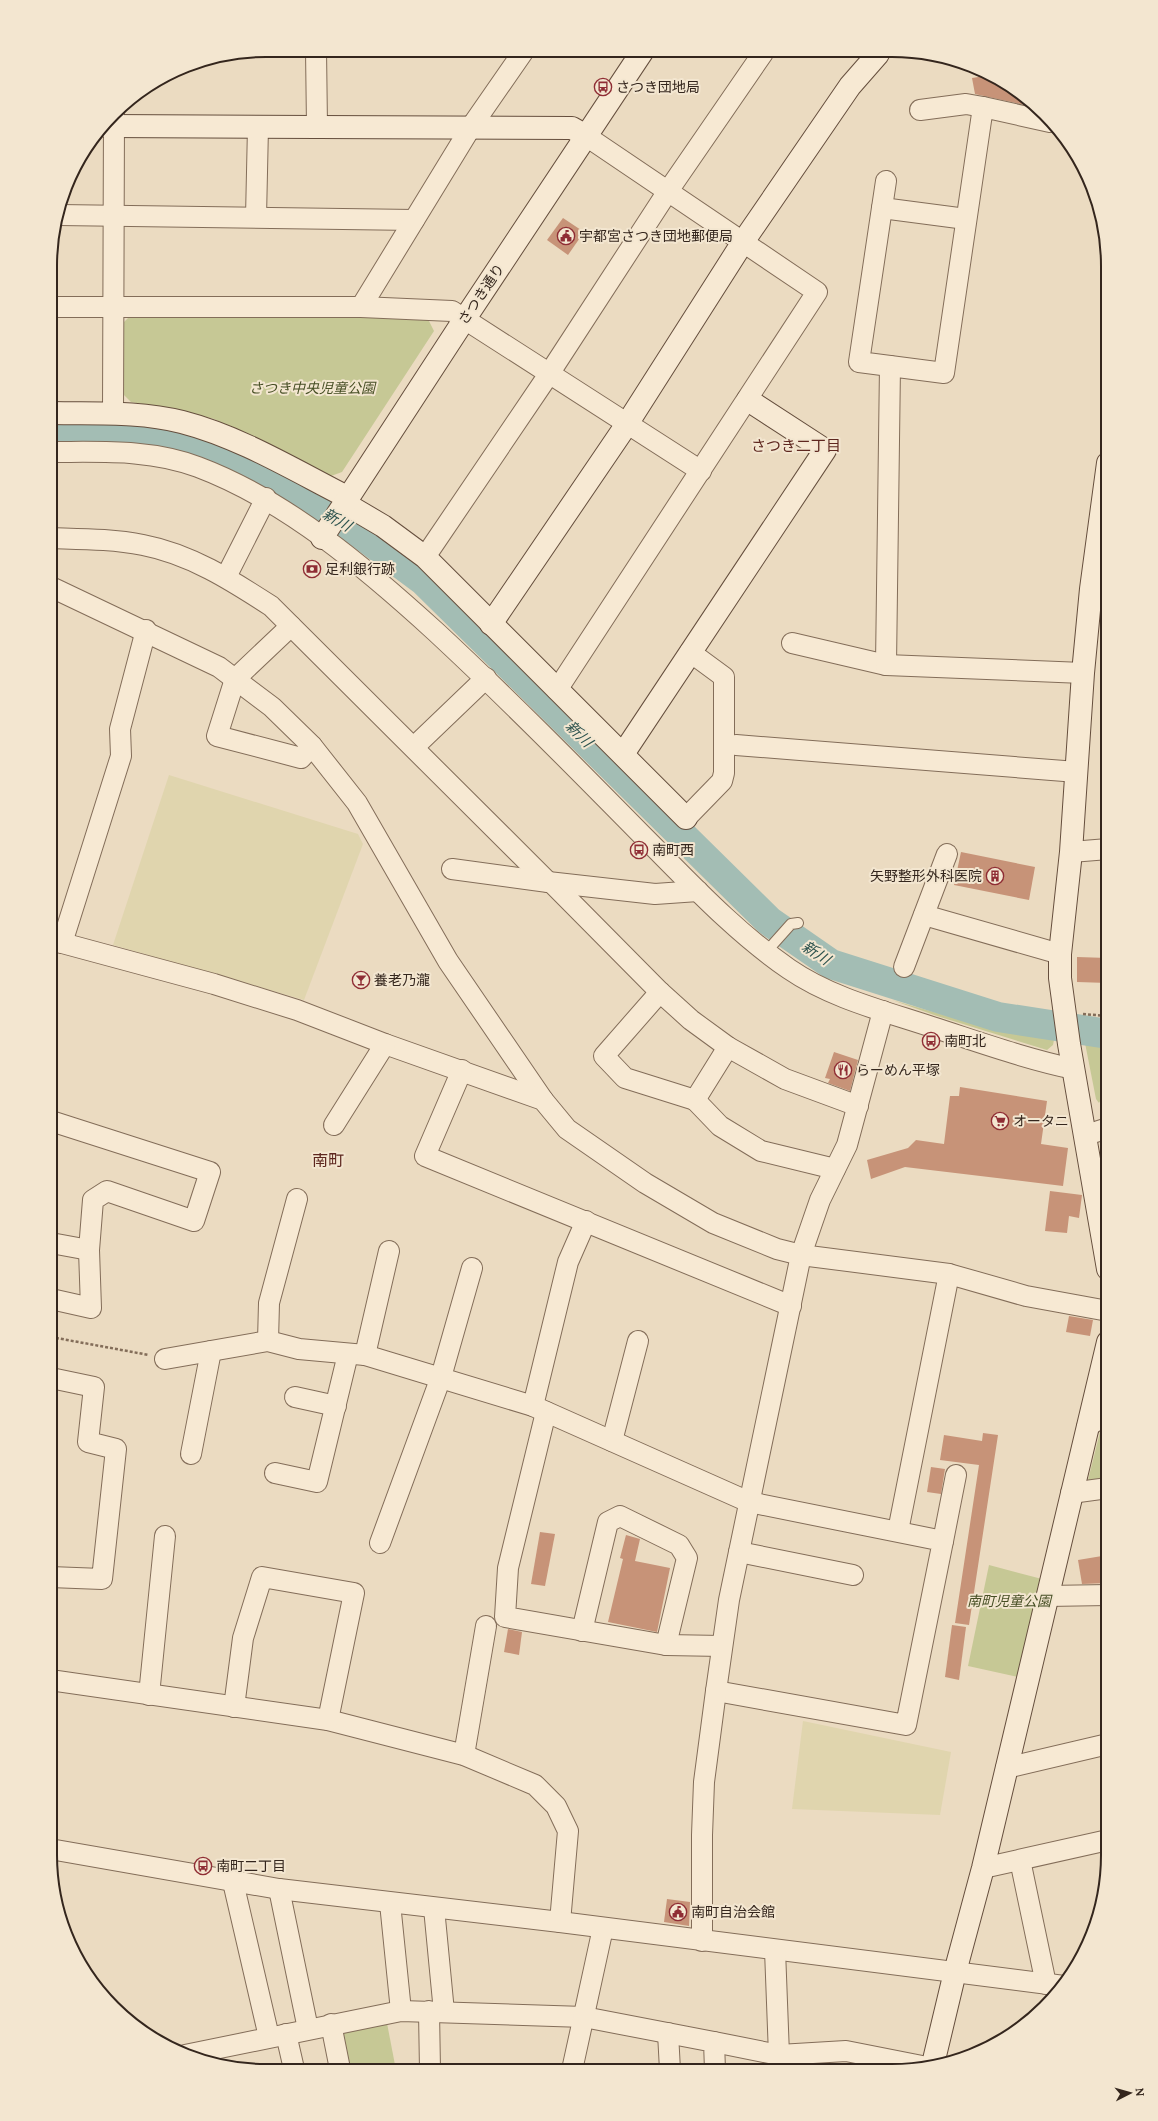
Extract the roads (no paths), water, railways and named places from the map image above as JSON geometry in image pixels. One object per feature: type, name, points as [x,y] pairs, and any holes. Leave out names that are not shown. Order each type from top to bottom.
[{"type":"street","points":[[316,57],[317,126]]},
{"type":"street","points":[[360,308],[472,127],[520,57]]},
{"type":"street","name":"さつき通り","points":[[336,515],[639,57]]},
{"type":"street","points":[[425,557],[549,374],[668,191],[760,57]]},
{"type":"street","points":[[491,624],[627,424],[743,242],[850,86],[875,57]]},
{"type":"street","points":[[920,110],[966,104],[1042,120]]},
{"type":"street","points":[[886,181],[859,362],[944,373],[983,107]]},
{"type":"street","points":[[114,122],[258,127],[572,128],[817,292],[748,400],[557,690]]},
{"type":"street","points":[[111,126],[114,216],[113,414]]},
{"type":"street","points":[[256,218],[258,127]]},
{"type":"street","points":[[882,208],[966,219]]},
{"type":"street","points":[[63,215],[414,220]]},
{"type":"street","points":[[57,307],[360,308],[452,311],[700,472]]},
{"type":"street","points":[[886,665],[890,366]]},
{"type":"street","points":[[623,754],[825,450],[748,400]]},
{"type":"street","points":[[57,414],[113,414],[149,416],[181,422],[209,430],[254,450],[336,515],[386,587],[486,678],[698,891],[772,946],[792,971],[831,993],[1043,1063],[1074,1069]]},
{"type":"street","points":[[57,452],[103,452],[157,456],[197,467],[266,498],[383,526],[425,557],[686,818],[722,781],[724,773],[724,677],[690,652]]},
{"type":"street","points":[[226,577],[266,498]]},
{"type":"street","points":[[1101,515],[1091,589],[1083,673],[1071,852],[1060,954],[1064,1012],[1101,1226]]},
{"type":"street","points":[[57,538],[100,539],[143,545],[189,559],[226,577],[271,606],[660,992],[691,1020],[728,1047],[785,1079],[858,1106]]},
{"type":"street","points":[[57,590],[146,630],[219,667],[272,707],[312,746],[357,803],[448,961],[543,1100],[567,1129],[645,1183],[713,1223],[777,1249],[801,1254],[949,1274],[1026,1296],[1101,1310]]},
{"type":"street","points":[[291,626],[235,678],[217,736],[301,758],[312,746]]},
{"type":"street","points":[[57,939],[121,756],[120,729],[146,630]]},
{"type":"street","points":[[792,643],[886,665],[1083,673]]},
{"type":"street","points":[[414,747],[486,678]]},
{"type":"street","points":[[736,745],[1077,772]]},
{"type":"street","points":[[1071,852],[1101,850]]},
{"type":"street","points":[[904,967],[947,854]]},
{"type":"street","points":[[452,869],[550,883],[655,894],[698,891]]},
{"type":"street","points":[[924,915],[1060,954]]},
{"type":"street","points":[[57,942],[214,984],[289,1007],[385,1044],[462,1070],[543,1100]]},
{"type":"street","points":[[660,992],[604,1056],[625,1078],[695,1100],[720,1126],[761,1151],[835,1169]]},
{"type":"street","points":[[702,1941],[702,1835],[704,1782],[722,1646],[739,1552],[801,1254],[820,1200],[847,1145],[884,1011]]},
{"type":"street","points":[[334,1125],[385,1044]]},
{"type":"street","points":[[695,1100],[728,1047]]},
{"type":"street","points":[[462,1070],[424,1156],[791,1306]]},
{"type":"street","points":[[57,1123],[210,1172],[194,1221],[107,1191],[93,1200],[89,1250],[92,1308],[57,1300]]},
{"type":"street","points":[[1086,1135],[1101,1130]]},
{"type":"street","points":[[268,1341],[269,1303],[297,1198]]},
{"type":"street","points":[[586,1221],[568,1262],[508,1568],[505,1617],[666,1645],[722,1646]]},
{"type":"street","points":[[57,1244],[89,1250]]},
{"type":"street","points":[[275,1473],[317,1482],[336,1406],[357,1355],[389,1251]]},
{"type":"street","points":[[380,1543],[441,1377],[472,1268]]},
{"type":"street","points":[[898,1531],[949,1274]]},
{"type":"street","points":[[165,1358],[268,1341],[299,1349],[357,1355],[441,1377],[540,1409],[749,1502],[943,1541]]},
{"type":"street","points":[[612,1441],[638,1341]]},
{"type":"street","points":[[191,1454],[211,1351]]},
{"type":"street","points":[[933,2060],[983,1868],[1101,1370]]},
{"type":"street","points":[[57,1379],[94,1387],[88,1442],[116,1449],[102,1579],[57,1576]]},
{"type":"street","points":[[295,1397],[336,1406]]},
{"type":"street","points":[[1087,1427],[1101,1418]]},
{"type":"street","points":[[716,1691],[906,1725],[956,1475]]},
{"type":"street","points":[[1071,1493],[1101,1489]]},
{"type":"street","points":[[582,1631],[608,1522],[620,1516],[679,1545],[687,1558],[666,1645]]},
{"type":"street","points":[[149,1695],[165,1536]]},
{"type":"street","points":[[739,1552],[853,1575]]},
{"type":"street","points":[[234,1708],[243,1638],[262,1577],[354,1593],[328,1720]]},
{"type":"street","points":[[1047,1596],[1101,1595]]},
{"type":"street","points":[[464,1755],[486,1626]]},
{"type":"street","points":[[57,1681],[234,1708],[328,1720],[464,1755],[535,1785],[556,1806],[568,1831],[560,1922]]},
{"type":"street","points":[[1006,1768],[1101,1746]]},
{"type":"street","points":[[983,1868],[1020,1860],[1101,1847]]},
{"type":"street","points":[[57,1851],[279,1890],[560,1922],[1055,1985],[1020,1860]]},
{"type":"street","points":[[233,1882],[278,2036],[292,2064]]},
{"type":"street","points":[[279,1890],[308,2029]]},
{"type":"street","points":[[390,1903],[401,2011]]},
{"type":"street","points":[[431,2064],[436,2011],[434,1908]]},
{"type":"street","points":[[573,2064],[603,1928]]},
{"type":"street","points":[[775,1950],[779,2055]]},
{"type":"street","points":[[198,2052],[331,2024],[401,2011],[436,2011],[584,2017],[779,2055],[846,2051],[909,2063]]},
{"type":"street","points":[[331,2024],[339,2064]]},
{"type":"street","points":[[668,2033],[670,2064]]},
{"type":"street","points":[[714,2042],[715,2064]]},
{"type":"lane","points":[[772,946],[795,923]]},
{"type":"waterway","name":"新川","points":[[57,435],[116,434],[146,437],[170,443],[230,462],[319,508],[350,526],[424,581],[769,921],[831,964],[998,1017],[1101,1033]]},
{"type":"place","name":"さつき団地局","points":[[603,87]]},
{"type":"place","name":"宇都宮さつき団地郵便局","points":[[566,236]]},
{"type":"place","name":"足利銀行跡","points":[[312,569]]},
{"type":"place","name":"南町西","points":[[639,850]]},
{"type":"place","name":"矢野整形外科医院","points":[[995,876]]},
{"type":"place","name":"養老乃瀧","points":[[361,980]]},
{"type":"place","name":"南町北","points":[[931,1041]]},
{"type":"place","name":"らーめん平塚","points":[[843,1070]]},
{"type":"place","name":"オータニ","points":[[1000,1121]]},
{"type":"place","name":"南町二丁目","points":[[203,1866]]},
{"type":"place","name":"南町自治会館","points":[[678,1912]]},
{"type":"district","name":"さつき二丁目","points":[[796,446]]},
{"type":"district","name":"南町","points":[[328,1160]]},
{"type":"park label","name":"さつき中央児童公園","points":[[312,388]]},
{"type":"park label","name":"南町児童公園","points":[[1009,1601]]}]
